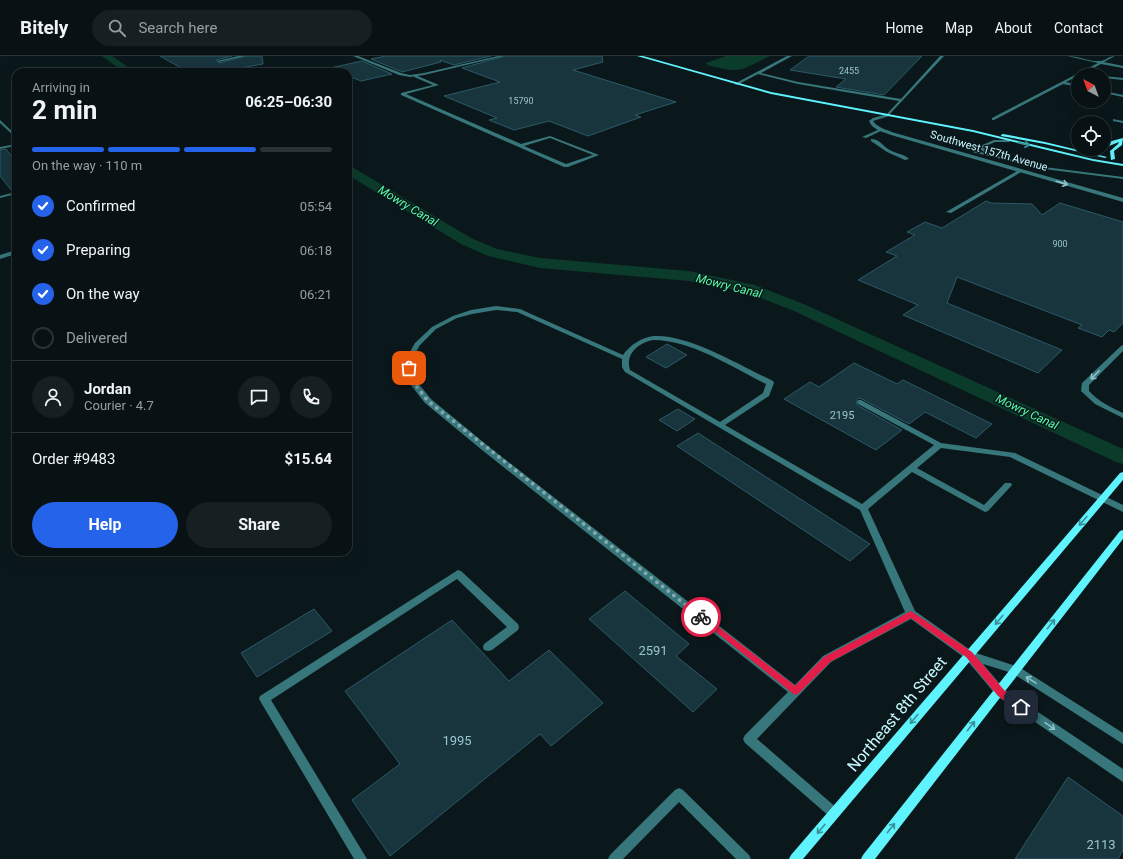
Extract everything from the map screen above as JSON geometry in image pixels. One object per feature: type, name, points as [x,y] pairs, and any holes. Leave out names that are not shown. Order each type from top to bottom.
[{"type":"street","points":[[219,61],[243,56]]},
{"type":"street","points":[[356,56],[400,74],[415,76],[437,85],[402,94],[520,146],[566,166],[597,155],[550,137],[520,146]]},
{"type":"street","points":[[415,76],[502,56]]},
{"type":"street","name":"Southwest 157th Avenue","points":[[639,56],[771,94],[973,131],[1015,136],[1071,149]]},
{"type":"street","points":[[736,84],[790,56]]},
{"type":"street","points":[[881,130],[871,121],[888,115],[942,56]]},
{"type":"street","points":[[1069,56],[1123,67]]},
{"type":"street","points":[[1090,68],[1113,56]]},
{"type":"street","points":[[758,73],[798,83],[901,100]]},
{"type":"street","points":[[1111,78],[1123,79]]},
{"type":"street","points":[[993,119],[1071,79]]},
{"type":"street","points":[[1064,83],[1071,84]]},
{"type":"street","points":[[1111,93],[1123,96]]},
{"type":"street","name":"Southwest 157th Avenue","points":[[888,115],[886,123],[908,133],[996,157],[1044,168],[1123,178]]},
{"type":"street","points":[[1114,120],[1123,122]]},
{"type":"street","points":[[0,121],[12,134]]},
{"type":"street","points":[[864,137],[881,130]]},
{"type":"street","name":"Southwest 157th Avenue","points":[[881,130],[1123,200]]},
{"type":"street","name":"Southwest 157th Avenue","points":[[973,131],[1009,141],[1093,160],[1123,164]]},
{"type":"street","points":[[873,140],[880,143],[888,151],[903,156],[907,159]]},
{"type":"street","points":[[1111,143],[1122,140]]},
{"type":"street","points":[[1113,159],[1112,151],[1120,145],[1122,140]]},
{"type":"street","name":"Southwest 157th Avenue","points":[[996,157],[983,149],[982,146],[994,141],[1009,141]]},
{"type":"street","points":[[0,148],[12,146]]},
{"type":"street","name":"Southwest 157th Avenue","points":[[1101,156],[1113,159],[1123,164]]},
{"type":"street","points":[[949,212],[1021,171]]},
{"type":"street","points":[[0,197],[12,194]]},
{"type":"street","points":[[0,257],[12,253]]},
{"type":"street","points":[[625,358],[518,310],[496,308],[471,312],[455,317],[434,328],[417,344],[409,359],[410,378],[428,401],[485,448],[795,691]]},
{"type":"street","points":[[720,425],[766,394],[770,383],[694,347],[670,339],[653,338],[641,342],[626,354],[624,362],[627,371],[720,425],[863,508],[911,614],[969,655],[999,691],[1122,774]]},
{"type":"street","points":[[1123,347],[1085,385],[1085,391],[1091,398],[1103,407],[1123,416]]},
{"type":"street","points":[[861,402],[939,445],[1012,455],[1123,509]]},
{"type":"street","points":[[863,508],[939,445]]},
{"type":"street","points":[[911,468],[985,509],[1008,485]]},
{"type":"street","name":"Northeast 8th Street","points":[[795,859],[1120,478]]},
{"type":"street","points":[[867,859],[1123,533]]},
{"type":"street","points":[[361,859],[264,699],[458,574],[514,628],[488,647]]},
{"type":"street","points":[[834,813],[749,739],[827,659],[911,614]]},
{"type":"street","points":[[969,655],[1015,670],[1123,739]]},
{"type":"street","points":[[614,859],[679,794],[745,859]]},
{"type":"shaded area","points":[[726,56],[770,56],[740,70],[727,70],[707,65],[706,63]]},
{"type":"building","points":[[160,56],[232,56],[216,60],[219,63],[246,56],[262,56],[263,64],[241,68],[181,68]]},
{"type":"building","points":[[386,56],[491,56],[454,65],[440,60],[441,62],[402,72],[371,59]]},
{"type":"building","points":[[505,56],[602,56],[603,62],[573,70],[676,102],[635,115],[641,117],[588,136],[549,121],[514,130],[489,120],[497,118],[444,96],[500,82],[462,68]]},
{"type":"building","points":[[809,56],[922,56],[884,95],[836,87],[846,79],[790,70]]},
{"type":"building","points":[[362,61],[392,74],[361,81],[352,78],[352,68],[330,68]]},
{"type":"building","points":[[6,149],[12,157],[12,191],[0,176],[0,150]]},
{"type":"building","points":[[986,201],[991,203],[1032,204],[1042,215],[1060,203],[1123,222],[1123,323],[1114,332],[1109,330],[1102,337],[1078,328],[1082,325],[957,277],[947,303],[1062,350],[1038,373],[903,315],[918,305],[858,280],[897,256],[886,252],[915,235],[907,232],[925,222],[942,228]]},
{"type":"building","points":[[667,344],[687,355],[666,368],[646,357]]},
{"type":"building","points":[[854,363],[897,384],[903,380],[992,424],[976,438],[925,412],[909,424],[858,398],[856,401],[857,405],[902,430],[876,450],[784,399],[810,382],[819,387]]},
{"type":"building","points":[[678,409],[695,419],[677,431],[659,420]]},
{"type":"building","points":[[698,433],[870,544],[850,561],[677,446]]},
{"type":"building","points":[[625,591],[689,644],[676,656],[717,689],[693,712],[589,619]]},
{"type":"building","points":[[314,609],[332,631],[257,677],[241,653]]},
{"type":"building","points":[[452,620],[509,681],[549,650],[603,703],[551,746],[540,734],[390,856],[352,800],[400,764],[345,691]]},
{"type":"building","points":[[1068,777],[1123,816],[1123,850],[1118,859],[1015,859]]},
{"type":"waterway","name":"Mowry Canal","points":[[106,56],[124,68]]},
{"type":"waterway","name":"Mowry Canal","points":[[352,172],[466,241],[493,253],[540,263],[689,276],[749,288],[800,308],[1123,457]]},
{"type":"way so far","points":[[409,368],[410,378],[428,401],[485,448],[701,617]]},
{"type":"route","points":[[701,617],[795,691],[827,659],[911,614],[969,655],[1001,693],[1021,707]]}]
